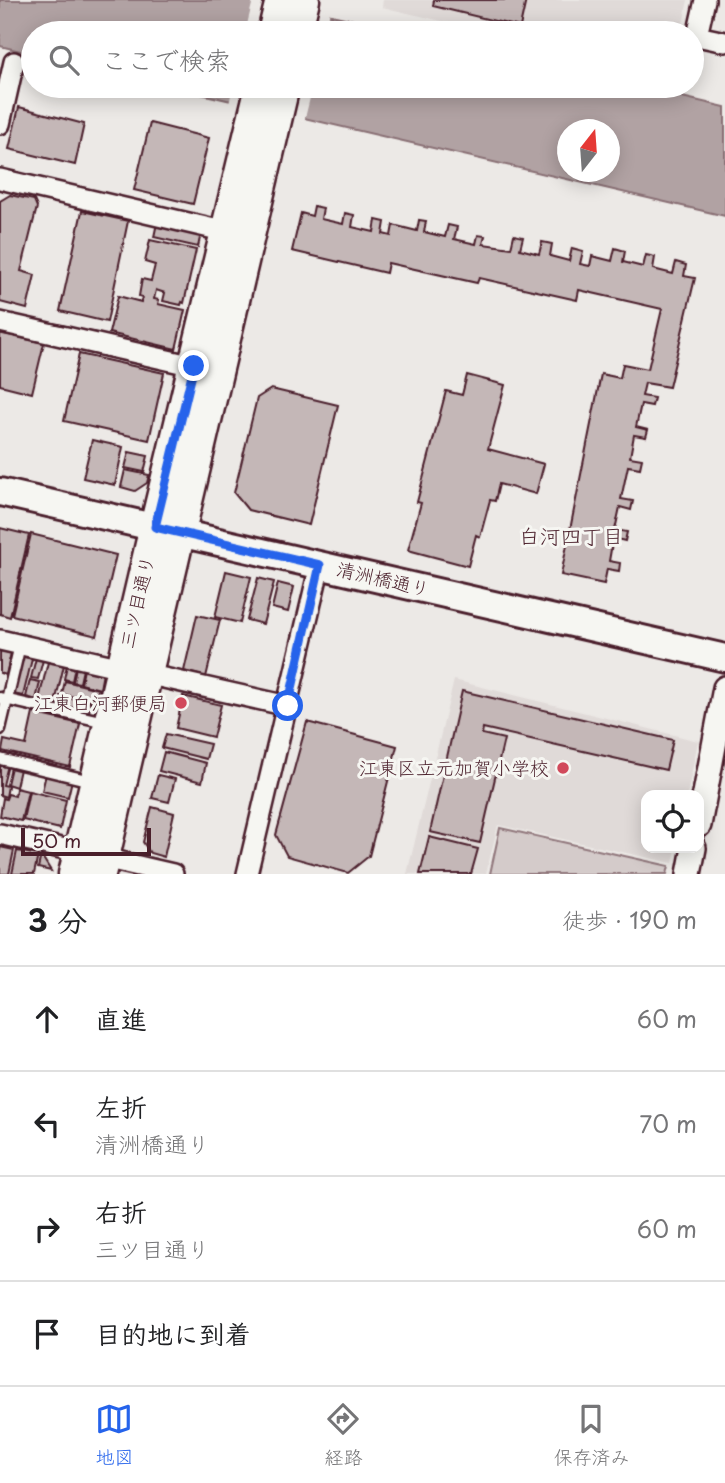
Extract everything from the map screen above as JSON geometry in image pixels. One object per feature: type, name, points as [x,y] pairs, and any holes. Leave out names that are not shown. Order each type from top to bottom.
[{"type":"main road","points":[[276,21],[281,0]]},
{"type":"main road","points":[[299,21],[304,0]]},
{"type":"main road","name":"三ツ目通り","points":[[167,530],[194,366],[227,232],[264,106]]},
{"type":"main road","name":"三ツ目通り","points":[[89,864],[264,106]]},
{"type":"main road","name":"清洲橋通り","points":[[0,492],[725,658]]},
{"type":"main road","name":"三ツ目通り","points":[[89,864],[95,782],[110,723],[134,671]]},
{"type":"street","points":[[700,21],[705,0]]},
{"type":"street","points":[[704,38],[725,42]]},
{"type":"street","points":[[0,124],[14,62]]},
{"type":"street","points":[[0,179],[227,232]]},
{"type":"street","points":[[0,322],[194,366]]},
{"type":"street","points":[[247,874],[320,565]]},
{"type":"street","points":[[0,640],[288,706]]},
{"type":"street","points":[[704,799],[725,688]]},
{"type":"street","points":[[0,834],[89,864],[173,874]]},
{"type":"street","points":[[689,874],[693,853]]},
{"type":"lane","points":[[0,729],[3,699],[20,645]]},
{"type":"lane","points":[[3,699],[110,723]]},
{"type":"lane","points":[[0,759],[95,782]]},
{"type":"shaded area","points":[[0,0],[266,0],[358,21],[21,21],[21,51],[0,46]]},
{"type":"shaded area","points":[[383,0],[688,0],[684,21],[442,21],[382,7]]},
{"type":"shaded area","points":[[219,98],[686,98],[725,107],[725,216],[579,182],[620,182],[620,119],[557,119],[557,177]]},
{"type":"shaded area","name":"江東区立元加賀小学校","points":[[454,680],[698,741],[688,790],[641,790],[641,853],[675,853],[673,863],[498,825],[486,874],[407,874]]},
{"type":"shaded area","points":[[500,828],[669,866],[667,874],[490,874]]},
{"type":"pier","points":[[253,0],[282,0],[330,11],[328,21],[248,21]]},
{"type":"pier","points":[[230,98],[310,98],[304,122],[229,104]]},
{"type":"building","points":[[434,0],[526,0],[521,21],[495,21],[433,6]]},
{"type":"building","points":[[19,107],[84,124],[75,165],[9,149]]},
{"type":"building","points":[[150,123],[209,138],[193,204],[134,190]]},
{"type":"building","points":[[10,195],[34,200],[37,207],[21,271],[35,275],[27,309],[0,302],[0,201]]},
{"type":"building","points":[[314,206],[323,208],[321,219],[343,224],[345,213],[354,215],[352,227],[374,232],[376,220],[385,222],[383,234],[391,236],[393,225],[417,231],[419,220],[426,221],[424,232],[445,237],[448,225],[457,227],[454,239],[476,244],[478,235],[485,236],[483,244],[511,248],[514,235],[523,237],[520,249],[539,254],[542,242],[552,244],[550,256],[569,261],[572,248],[583,251],[580,264],[590,266],[592,256],[612,261],[615,248],[625,251],[623,262],[643,267],[646,255],[655,257],[653,269],[673,274],[676,262],[686,265],[684,276],[695,278],[669,387],[645,383],[642,396],[654,398],[652,406],[641,404],[636,427],[648,430],[646,437],[634,435],[630,457],[642,459],[640,468],[628,466],[621,499],[633,501],[631,510],[620,507],[615,530],[627,532],[625,541],[613,538],[609,561],[620,563],[619,571],[607,569],[604,584],[561,575],[601,374],[620,378],[623,364],[648,369],[662,309],[579,290],[577,300],[479,278],[477,283],[388,263],[386,273],[292,251],[301,213],[312,216]]},
{"type":"building","points":[[82,211],[128,221],[107,322],[60,311]]},
{"type":"building","points":[[157,223],[201,233],[198,247],[154,237]]},
{"type":"building","points":[[150,240],[196,250],[184,303],[181,305],[163,301],[165,293],[156,290],[154,299],[159,300],[158,304],[185,310],[176,349],[109,333],[118,296],[141,302],[142,297],[139,296],[142,279],[151,281],[155,265],[145,262]]},
{"type":"building","points":[[0,333],[44,343],[32,393],[0,385]]},
{"type":"building","points":[[79,354],[164,373],[149,440],[64,421]]},
{"type":"building","points":[[467,375],[505,385],[488,449],[544,464],[536,494],[499,484],[495,501],[490,500],[480,537],[476,535],[468,566],[408,550],[421,503],[417,502],[446,391],[462,395]]},
{"type":"building","points":[[271,389],[338,405],[309,525],[248,510],[234,493],[257,398]]},
{"type":"building","points":[[92,440],[123,447],[115,485],[83,478]]},
{"type":"building","points":[[129,452],[148,456],[144,472],[125,468]]},
{"type":"building","points":[[125,470],[149,475],[147,483],[135,491],[121,487]]},
{"type":"building","points":[[0,528],[29,535],[10,617],[0,614]]},
{"type":"building","points":[[31,534],[116,555],[97,636],[12,615]]},
{"type":"building","points":[[226,571],[251,577],[240,623],[215,617]]},
{"type":"building","points":[[258,578],[274,582],[263,624],[247,620]]},
{"type":"building","points":[[278,583],[294,587],[288,612],[272,608]]},
{"type":"building","points":[[197,615],[220,620],[206,677],[184,671]]},
{"type":"building","points":[[0,651],[11,653],[6,675],[0,673]]},
{"type":"building","points":[[21,656],[32,659],[23,696],[13,694]]},
{"type":"building","points":[[36,658],[43,660],[38,679],[31,678]]},
{"type":"building","points":[[48,662],[64,665],[55,703],[39,699]]},
{"type":"building","points":[[67,665],[75,667],[72,681],[64,679]]},
{"type":"building","points":[[76,667],[83,669],[80,683],[73,682]]},
{"type":"building","points":[[84,669],[103,673],[100,689],[81,684]]},
{"type":"building","points":[[30,680],[40,682],[36,700],[26,697]]},
{"type":"building","points":[[65,681],[98,689],[95,702],[62,694]]},
{"type":"building","points":[[462,691],[673,740],[666,770],[483,728],[482,734],[504,739],[480,843],[430,832]]},
{"type":"building","points":[[60,696],[91,703],[89,712],[58,704]]},
{"type":"building","points":[[183,696],[221,705],[213,737],[176,728]]},
{"type":"building","points":[[33,713],[80,724],[70,767],[2,751],[4,740],[26,745]]},
{"type":"building","points":[[307,722],[397,746],[369,856],[348,873],[287,856],[276,835]]},
{"type":"building","points":[[166,734],[210,744],[206,759],[162,748]]},
{"type":"building","points":[[164,752],[206,763],[202,782],[159,771]]},
{"type":"building","points":[[0,763],[8,765],[3,785],[8,786],[6,797],[0,795]]},
{"type":"building","points":[[11,767],[20,769],[16,787],[7,784]]},
{"type":"building","points":[[46,774],[72,780],[68,797],[42,791]]},
{"type":"building","points":[[158,775],[175,779],[169,802],[152,798]]},
{"type":"building","points":[[16,788],[28,791],[21,821],[0,816],[3,798],[6,799],[8,794],[15,796]]},
{"type":"building","points":[[29,791],[66,800],[60,829],[23,820]]},
{"type":"building","points":[[152,807],[174,813],[164,857],[150,853],[143,842]]},
{"type":"building","points":[[429,837],[478,849],[471,874],[420,874]]},
{"type":"building","points":[[0,847],[14,850],[9,874],[0,874]]},
{"type":"building","points":[[17,851],[38,855],[34,874],[12,874]]},
{"type":"building","points":[[41,855],[51,871],[38,868]]},
{"type":"place","name":"江東白河郵便局","points":[[181,703]]},
{"type":"place","name":"江東区立元加賀小学校","points":[[563,768]]},
{"type":"district","name":"白河四丁目","points":[[571,537]]},
{"type":"route","points":[[194,366],[155,527],[320,565],[288,706]]}]
